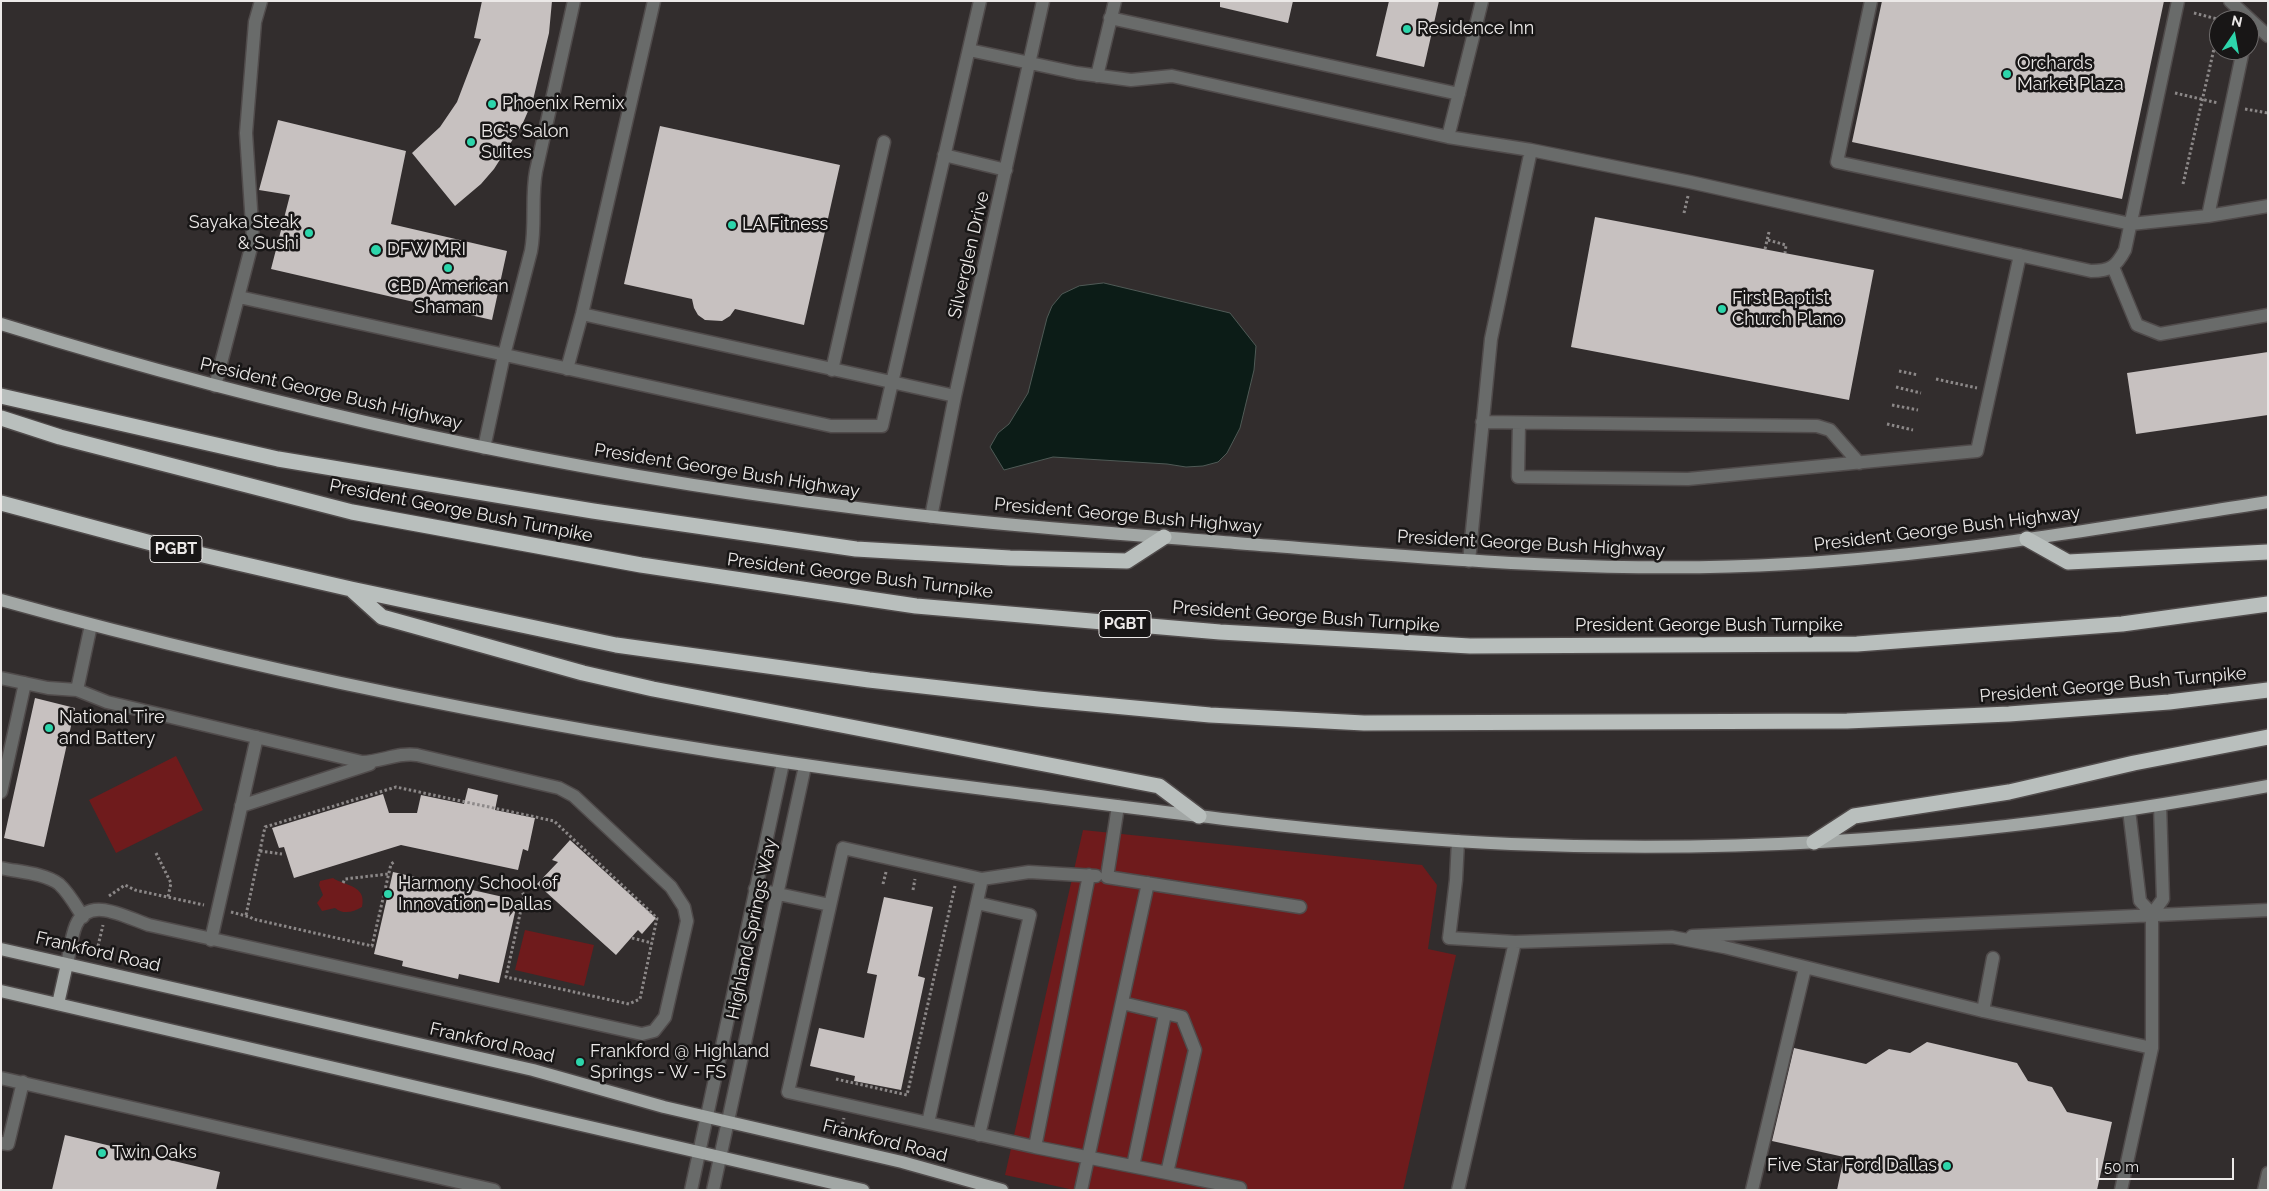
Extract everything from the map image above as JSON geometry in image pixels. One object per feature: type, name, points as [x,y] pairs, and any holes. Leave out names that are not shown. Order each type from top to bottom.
[{"type":"highway","points":[[1,396],[278,459],[603,512],[856,549],[1010,558],[1127,561],[1164,537]]},
{"type":"highway","name":"President George Bush Turnpike","points":[[1,418],[60,436],[352,512],[641,564],[916,606],[1210,631],[1470,646],[1857,644],[2122,624],[2268,604]]},
{"type":"highway","name":"President George Bush Turnpike","points":[[1,504],[155,544],[351,589],[616,645],[869,680],[1038,699],[1210,715],[1364,723],[1847,721],[2009,714],[2169,702],[2268,690]]},
{"type":"highway","points":[[2027,539],[2068,562],[2268,552]]},
{"type":"highway","points":[[351,589],[382,617],[517,656],[653,688],[1159,786],[1199,816]]},
{"type":"highway","points":[[1814,842],[1854,816],[2009,792],[2268,737]]},
{"type":"main road","name":"President George Bush Highway","points":[[1,324],[215,386],[484,448],[714,489],[931,517],[1469,561],[1589,567],[1719,567],[1852,560],[2027,539],[2268,502]]},
{"type":"main road","points":[[1,600],[91,625],[344,683],[492,714],[783,763],[1199,816],[1362,834],[1458,841],[1647,847],[1814,842],[1941,833],[2129,810],[2268,786]]},
{"type":"main road","name":"Frankford Road","points":[[1,948],[533,1070],[705,1117],[902,1162],[1002,1190]]},
{"type":"main road","points":[[58,1004],[67,964]]},
{"type":"main road","points":[[1,991],[864,1190]]},
{"type":"street","points":[[215,386],[253,240],[246,133],[253,40],[260,1]]},
{"type":"street","points":[[484,448],[504,355],[531,251],[534,234],[534,183],[536,171],[574,1]]},
{"type":"street","points":[[568,369],[654,1]]},
{"type":"street","points":[[239,297],[831,426],[882,426],[980,1]]},
{"type":"street","name":"Silverglen Drive","points":[[931,517],[955,396],[1043,1]]},
{"type":"street","points":[[1097,76],[1115,1]]},
{"type":"street","points":[[1448,137],[1482,1]]},
{"type":"street","points":[[1871,1],[1837,162],[2131,224],[2208,216],[2267,203]]},
{"type":"street","points":[[969,50],[1097,76],[1131,80],[1172,76],[1448,137],[1531,150],[1690,182],[2020,256],[2091,271],[2106,271],[2117,265],[2125,250],[2178,1]]},
{"type":"street","points":[[1110,18],[1459,94]]},
{"type":"street","points":[[2208,216],[2241,60]]},
{"type":"street","points":[[832,370],[884,142]]},
{"type":"street","points":[[1469,561],[1491,339],[1531,150]]},
{"type":"street","points":[[944,156],[1006,170]]},
{"type":"street","points":[[1519,423],[1518,477],[1688,479],[1977,451],[2020,256]]},
{"type":"street","points":[[2113,267],[2137,324],[2160,334],[2268,315]]},
{"type":"street","points":[[582,314],[955,396]]},
{"type":"street","points":[[1482,422],[1817,426],[1830,430],[1859,463]]},
{"type":"street","points":[[77,690],[91,625]]},
{"type":"street","points":[[1,678],[48,688],[77,690],[107,702],[362,762],[378,761]]},
{"type":"street","points":[[1,792],[24,683]]},
{"type":"street","points":[[211,940],[257,737]]},
{"type":"street","points":[[67,964],[76,925],[83,917],[93,912],[109,910],[149,925],[211,940],[634,1034],[648,1033],[658,1027],[665,1018],[687,929],[684,907],[671,887],[574,796],[559,788],[417,755],[403,754],[241,806]]},
{"type":"street","name":"Highland Springs Way","points":[[691,1190],[705,1117],[783,763]]},
{"type":"street","name":"Highland Springs Way","points":[[712,1190],[805,766]]},
{"type":"street","points":[[2121,1190],[2152,1048],[2152,914],[2163,899],[2160,805]]},
{"type":"street","points":[[1107,877],[1118,806]]},
{"type":"street","points":[[2129,810],[2140,901],[2152,914]]},
{"type":"street","points":[[1458,841],[1456,880],[1448,938],[1515,942],[1672,937],[2268,910]]},
{"type":"street","points":[[1240,1188],[1035,1147],[788,1092],[843,848],[982,879],[1029,872],[1089,875],[1300,907]]},
{"type":"street","points":[[1,868],[40,876],[55,882],[66,892],[83,917]]},
{"type":"street","points":[[1035,1147],[1089,875]]},
{"type":"street","points":[[928,1123],[982,879]]},
{"type":"street","points":[[1080,1190],[1148,883]]},
{"type":"street","points":[[755,889],[830,905]]},
{"type":"street","points":[[977,903],[1030,915],[980,1135]]},
{"type":"street","points":[[1672,937],[1724,947],[1983,1011],[2152,1048]]},
{"type":"street","points":[[1458,1190],[1515,942]]},
{"type":"street","points":[[1983,1011],[1993,958]]},
{"type":"street","points":[[1752,1190],[1805,968]]},
{"type":"street","points":[[1122,1004],[1182,1017],[1195,1050],[1167,1173]]},
{"type":"street","points":[[1132,1166],[1165,1014]]},
{"type":"street","points":[[1,1078],[494,1190]]},
{"type":"street","points":[[1,1143],[8,1144],[22,1082]]},
{"type":"street","points":[[2264,1190],[2268,1173]]},
{"type":"path","points":[[2194,13],[2209,17]]},
{"type":"path","points":[[2183,184],[2211,60]]},
{"type":"path","points":[[2175,93],[2218,103]]},
{"type":"path","points":[[2242,108],[2268,113]]},
{"type":"path","points":[[1684,213],[1688,195]]},
{"type":"path","points":[[1765,249],[1769,232]]},
{"type":"path","points":[[1768,240],[1786,245],[1785,253]]},
{"type":"path","points":[[1899,371],[1918,374]]},
{"type":"path","points":[[1936,379],[1978,388]]},
{"type":"path","points":[[1896,387],[1922,393]]},
{"type":"path","points":[[1892,405],[1918,410]]},
{"type":"path","points":[[1887,424],[1913,430]]},
{"type":"path","points":[[246,916],[265,827],[396,787],[554,821],[657,918],[640,999],[629,1004],[506,977],[524,896],[522,892]]},
{"type":"path","points":[[260,851],[282,854]]},
{"type":"path","points":[[156,853],[171,883],[168,897]]},
{"type":"path","points":[[228,911],[253,919],[372,946],[388,874],[391,864],[394,862]]},
{"type":"path","points":[[883,884],[886,869],[894,871]]},
{"type":"path","points":[[343,882],[345,879],[388,874]]},
{"type":"path","points":[[908,874],[916,876],[913,890]]},
{"type":"path","points":[[836,1079],[907,1095],[955,884],[947,882]]},
{"type":"path","points":[[108,899],[109,894],[124,885],[135,890],[205,906]]},
{"type":"path","points":[[98,946],[102,925]]},
{"type":"path","points":[[632,938],[652,943]]},
{"type":"path","points":[[840,1134],[844,1115]]},
{"type":"shaded area","points":[[1104,283],[1230,313],[1256,346],[1254,370],[1240,428],[1227,453],[1218,462],[1203,466],[1186,467],[1167,464],[1053,457],[1004,470],[990,447],[998,433],[1009,424],[1028,393],[1047,318],[1052,306],[1062,294],[1079,286]]},
{"type":"shaded area","points":[[176,756],[203,810],[116,853],[89,800]]},
{"type":"shaded area","points":[[1083,830],[1422,865],[1437,885],[1428,949],[1456,955],[1403,1190],[1074,1190],[1005,1175]]},
{"type":"shaded area","points":[[333,878],[358,890],[363,900],[362,907],[348,912],[342,912],[335,908],[322,911],[317,903],[323,895],[319,885],[320,881]]},
{"type":"shaded area","points":[[525,930],[594,945],[584,986],[515,970]]},
{"type":"building","points":[[482,1],[552,1],[549,33],[533,100],[522,125],[494,169],[481,184],[455,206],[412,153],[440,127],[457,102],[481,39],[474,38]]},
{"type":"building","points":[[1220,1],[1293,1],[1288,23],[1220,7]]},
{"type":"building","name":"Residence Inn","points":[[1389,1],[1439,1],[1424,67],[1376,56]]},
{"type":"building","name":"Orchards Market Plaza","points":[[1882,1],[2164,1],[2122,199],[1852,142]]},
{"type":"building","points":[[278,120],[406,151],[391,224],[507,251],[492,320],[271,269],[290,195],[259,190]]},
{"type":"building","name":"LA Fitness","points":[[660,126],[840,165],[804,325],[735,309],[730,316],[722,321],[705,320],[698,315],[692,299],[624,284]]},
{"type":"building","name":"First Baptist Church Plano","points":[[1595,217],[1874,270],[1849,400],[1571,347]]},
{"type":"building","points":[[2268,352],[2268,415],[2136,434],[2127,373]]},
{"type":"building","points":[[35,698],[75,708],[44,847],[4,838]]},
{"type":"building","points":[[468,788],[498,795],[495,810],[535,818],[528,851],[523,849],[518,870],[401,845],[294,878],[284,847],[279,848],[272,828],[383,794],[389,813],[417,813],[421,795],[464,804]]},
{"type":"building","points":[[570,840],[656,918],[642,934],[638,930],[616,955],[537,884],[558,862],[552,860]]},
{"type":"building","points":[[393,872],[512,899],[509,917],[516,908],[499,983],[459,974],[458,979],[402,966],[403,961],[374,954]]},
{"type":"building","points":[[884,897],[933,907],[918,976],[925,978],[901,1090],[854,1081],[855,1076],[810,1066],[819,1028],[864,1038],[877,975],[867,973]]},
{"type":"building","points":[[1927,1042],[2017,1063],[2028,1081],[2052,1087],[2067,1112],[2112,1122],[2097,1190],[1837,1190],[1844,1157],[1772,1141],[1794,1048],[1866,1064],[1889,1049],[1910,1053]]},
{"type":"building","name":"Twin Oaks","points":[[65,1135],[220,1172],[216,1190],[52,1190]]},
{"type":"place","name":"Residence Inn","points":[[1407,29]]},
{"type":"place","name":"Orchards Market Plaza","points":[[2007,74]]},
{"type":"place","name":"Phoenix Remix","points":[[492,104]]},
{"type":"place","name":"BC's Salon Suites","points":[[471,142]]},
{"type":"place","name":"LA Fitness","points":[[732,225]]},
{"type":"place","name":"Sayaka Steak & Sushi","points":[[309,233]]},
{"type":"place","name":"DFW MRI","points":[[376,250]]},
{"type":"place","name":"CBD American Shaman","points":[[448,268]]},
{"type":"place","name":"First Baptist Church Plano","points":[[1722,309]]},
{"type":"place","name":"National Tire and Battery","points":[[49,728]]},
{"type":"place","name":"Harmony School of Innovation - Dallas","points":[[388,894]]},
{"type":"place","name":"Frankford @ Highland Springs - W - FS","points":[[580,1062]]},
{"type":"place","name":"Twin Oaks","points":[[102,1153]]},
{"type":"place","name":"Five Star Ford Dallas","points":[[1947,1166]]}]
